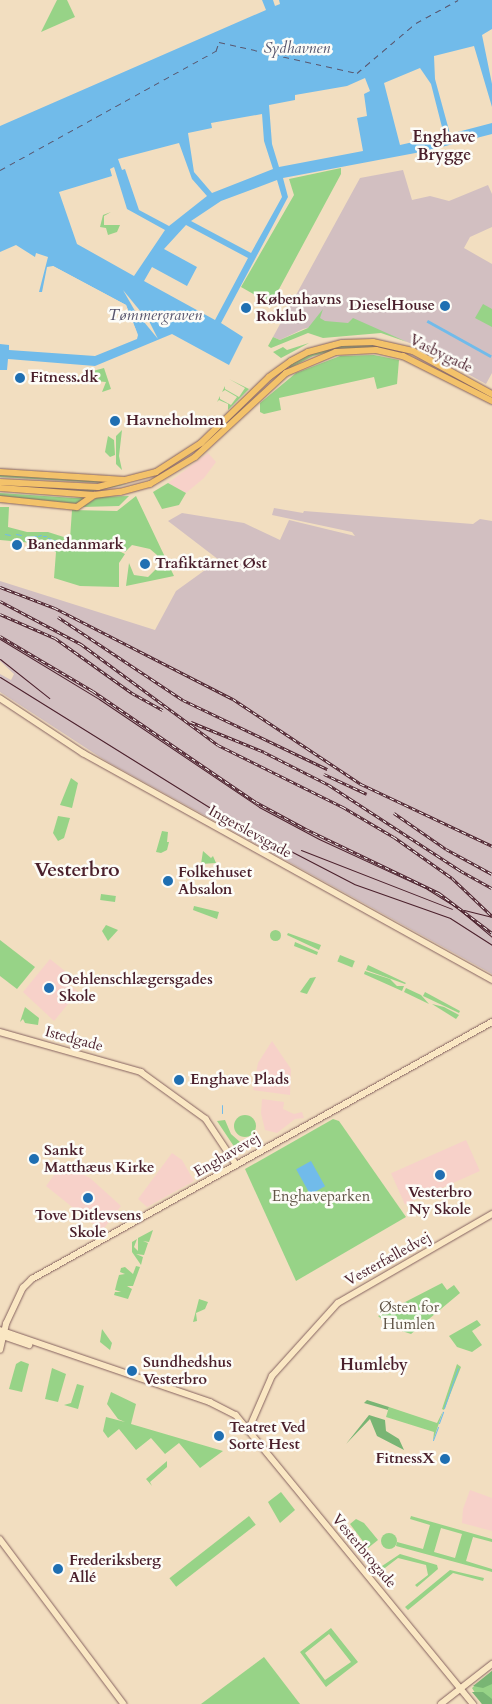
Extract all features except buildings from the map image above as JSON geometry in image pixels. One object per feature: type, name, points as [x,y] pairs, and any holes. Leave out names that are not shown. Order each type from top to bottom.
[{"type":"main road","name":"Vasbygade","points":[[0,482],[94,487],[132,480],[166,467],[192,451],[269,376],[291,361],[326,346],[373,342],[402,348],[492,394]]},
{"type":"main road","name":"Vasbygade","points":[[94,495],[131,490],[172,473],[210,444],[286,373],[310,360],[336,352],[376,350],[403,356],[428,365],[492,400]]},
{"type":"main road","points":[[0,472],[132,480]]},
{"type":"main road","points":[[0,488],[94,495]]},
{"type":"main road","points":[[0,499],[77,506],[94,495]]},
{"type":"street","name":"Ingerslevsgade","points":[[0,698],[90,757],[492,980]]},
{"type":"street","name":"Enghavevej","points":[[0,1350],[2,1333],[22,1290],[32,1279],[492,1022]]},
{"type":"street","name":"Istedgade","points":[[0,1032],[141,1072],[206,1119],[236,1164]]},
{"type":"street","name":"Vesterfælledvej","points":[[248,1431],[270,1379],[344,1297],[492,1214]]},
{"type":"street","name":"Vesterbrogade","points":[[2,1333],[219,1409],[248,1431],[473,1704]]},
{"type":"street","points":[[0,1539],[124,1704]]},
{"type":"street","points":[[440,1704],[492,1664]]},
{"type":"shaded area","points":[[403,170],[412,200],[430,196],[449,201],[488,185],[492,194],[492,227],[470,237],[464,248],[492,264],[492,373],[486,384],[417,346],[368,326],[329,323],[303,329],[280,340],[273,337],[360,178]]},
{"type":"shaded area","points":[[208,453],[216,462],[204,478],[186,493],[168,483]]},
{"type":"shaded area","points":[[274,508],[303,513],[304,511],[473,524],[480,519],[492,521],[492,974],[106,761],[0,692],[0,674],[11,680],[14,674],[0,661],[0,581],[155,630],[176,591],[219,560],[168,521],[182,513],[244,523],[280,540],[289,520],[355,536],[352,532],[272,515]]},
{"type":"shaded area","name":"Oehlenschlægersgades Skole","points":[[50,959],[70,975],[65,981],[78,992],[54,1021],[23,992]]},
{"type":"shaded area","points":[[272,1041],[291,1069],[290,1095],[253,1090],[258,1063]]},
{"type":"shaded area","points":[[262,1099],[284,1102],[283,1109],[294,1114],[302,1112],[304,1118],[295,1119],[277,1133],[265,1130],[261,1113]]},
{"type":"shaded area","name":"Vesterbro Ny Skole","points":[[466,1140],[480,1171],[405,1204],[391,1173]]},
{"type":"shaded area","points":[[172,1153],[182,1160],[194,1181],[147,1207],[138,1199]]},
{"type":"shaded area","name":"Tove Ditlevsens Skole","points":[[62,1164],[90,1178],[121,1206],[102,1231],[46,1186]]},
{"type":"shaded area","points":[[470,1490],[492,1498],[492,1531],[462,1523],[463,1509]]},
{"type":"green space","points":[[57,0],[67,0],[75,17],[41,32]]},
{"type":"green space","points":[[341,168],[341,174],[271,304],[241,287],[294,195],[289,179]]},
{"type":"green space","points":[[111,212],[104,216],[104,225],[120,225],[117,232],[108,235],[106,228],[100,227],[103,215]]},
{"type":"green space","points":[[483,304],[492,309],[492,327],[475,318]]},
{"type":"green space","points":[[323,309],[320,318],[325,321],[348,323],[353,318],[407,342],[381,333],[323,338],[308,333],[271,348],[268,346],[273,337],[280,340],[308,328]]},
{"type":"green space","points":[[309,343],[281,358],[273,352],[283,347],[287,350]]},
{"type":"green space","points":[[342,345],[374,345],[386,348],[340,349],[313,356],[290,368],[288,366],[305,356]]},
{"type":"green space","points":[[374,355],[399,360],[397,384],[377,389],[374,377],[279,398],[281,410],[264,414],[260,412],[260,403],[296,373],[340,356]]},
{"type":"green space","points":[[104,368],[111,389],[102,392],[106,382],[95,381],[92,376],[93,371]]},
{"type":"green space","points":[[229,379],[249,389],[228,410],[228,404],[219,400],[217,402],[220,396],[220,399],[231,405],[237,397],[225,390],[222,392],[225,386],[225,389],[239,397],[245,388]]},
{"type":"green space","points":[[122,430],[119,456],[122,470],[116,464],[116,436]]},
{"type":"green space","points":[[108,436],[114,440],[115,455],[110,457],[105,452]]},
{"type":"green space","points":[[0,474],[97,480],[104,483],[0,477]]},
{"type":"green space","points":[[168,483],[186,493],[179,505],[162,509],[153,492]]},
{"type":"green space","points":[[1,484],[80,490],[128,484],[89,492]]},
{"type":"green space","points":[[0,493],[74,498],[86,497],[79,504],[0,496]]},
{"type":"green space","points":[[129,496],[119,506],[82,507],[98,497]]},
{"type":"green space","points":[[136,496],[174,576],[126,586],[129,563],[134,575],[148,577],[157,568],[157,555],[150,549],[132,545],[125,552],[116,546],[115,549],[125,554],[119,563],[119,587],[80,586],[54,578],[56,552],[33,543],[0,540],[0,507],[9,507],[8,527],[27,532],[48,532],[70,539],[72,510],[117,511]]},
{"type":"green space","points":[[71,778],[78,783],[72,808],[60,805]]},
{"type":"green space","points":[[58,816],[70,818],[64,838],[58,841],[53,833]]},
{"type":"green space","points":[[162,831],[168,832],[167,842],[169,842],[167,850],[161,853],[156,852]]},
{"type":"green space","points":[[203,851],[211,858],[213,856],[216,863],[201,864]]},
{"type":"green space","points":[[101,894],[116,896],[115,902],[100,900]]},
{"type":"green space","points":[[194,906],[219,912],[217,919],[193,910]]},
{"type":"green space","points":[[106,925],[118,930],[108,941],[102,931]]},
{"type":"green space","points":[[275,929],[281,935],[275,941],[269,935]]},
{"type":"green space","points":[[288,933],[321,945],[319,950],[287,935]]},
{"type":"green space","points":[[0,940],[35,967],[17,989],[0,976]]},
{"type":"green space","points":[[295,942],[318,952],[317,955],[294,946]]},
{"type":"green space","points":[[340,955],[355,961],[352,967],[337,961]]},
{"type":"green space","points":[[368,965],[406,983],[366,970]]},
{"type":"green space","points":[[365,971],[390,979],[397,986],[404,986],[402,991],[364,974]]},
{"type":"green space","points":[[316,977],[307,994],[300,992],[310,978]]},
{"type":"green space","points":[[406,988],[421,995],[429,1004],[404,992]]},
{"type":"green space","points":[[425,992],[460,1011],[459,1013],[423,996]]},
{"type":"green space","points":[[432,1004],[444,1007],[459,1015],[456,1019]]},
{"type":"green space","points":[[25,1007],[39,1018],[38,1025],[25,1023],[23,1019],[20,1022]]},
{"type":"green space","points":[[245,1115],[253,1118],[256,1126],[253,1134],[245,1137],[237,1134],[234,1126],[237,1118]]},
{"type":"green space","name":"Enghaveparken","points":[[333,1119],[339,1121],[406,1217],[296,1281],[245,1169]]},
{"type":"green space","points":[[225,1120],[231,1134],[240,1142],[237,1151],[217,1121]]},
{"type":"green space","points":[[153,1230],[149,1242],[143,1241],[148,1243],[144,1255],[136,1254],[143,1257],[141,1265],[132,1252],[132,1242],[137,1239],[134,1247],[138,1251],[138,1238]]},
{"type":"green space","points":[[136,1266],[140,1267],[133,1286],[127,1286],[132,1289],[128,1299],[114,1295],[115,1292],[121,1292],[115,1290],[119,1275],[125,1274],[120,1272],[121,1268],[125,1267],[133,1274]]},
{"type":"green space","name":"Østen for Humlen","points":[[442,1283],[447,1290],[454,1285],[460,1293],[411,1334],[390,1327],[378,1316]]},
{"type":"green space","points":[[199,1299],[208,1302],[205,1309],[196,1313],[197,1321],[193,1322]]},
{"type":"green space","points":[[477,1320],[481,1325],[472,1331],[482,1345],[472,1352],[457,1347],[449,1336]]},
{"type":"green space","points":[[102,1329],[112,1343],[110,1350],[100,1342]]},
{"type":"green space","points":[[21,1361],[29,1364],[22,1392],[9,1389],[16,1364]]},
{"type":"green space","points":[[457,1364],[461,1367],[444,1410],[442,1409]]},
{"type":"green space","points":[[52,1368],[66,1374],[58,1402],[45,1399]]},
{"type":"green space","points":[[77,1384],[84,1386],[78,1409],[64,1405],[71,1403]]},
{"type":"green space","points":[[111,1392],[136,1404],[131,1424],[223,1451],[200,1468],[179,1443],[165,1454],[151,1438],[136,1450],[119,1429],[108,1438],[103,1431],[106,1417],[125,1422],[118,1419],[107,1404]]},
{"type":"green space","points":[[367,1400],[389,1407],[388,1410],[364,1403]]},
{"type":"green space","points":[[389,1407],[437,1423],[443,1411],[433,1441],[434,1432],[386,1417]]},
{"type":"green space","points":[[369,1415],[385,1420],[386,1431],[399,1439],[404,1450],[377,1436],[370,1419],[346,1444]]},
{"type":"green space","points":[[167,1461],[167,1467],[150,1482],[152,1486],[146,1479]]},
{"type":"green space","points":[[281,1492],[295,1510],[280,1523],[268,1502]]},
{"type":"green space","points":[[249,1516],[256,1525],[176,1587],[169,1578]]},
{"type":"green space","points":[[411,1516],[492,1539],[492,1542],[473,1537],[466,1561],[492,1569],[492,1572],[396,1546],[397,1542],[423,1549],[430,1525],[410,1519]],"holes":[[[441,1528],[462,1534],[455,1558],[434,1552]]]},
{"type":"green space","points":[[356,1519],[364,1523],[378,1540],[368,1548],[350,1524]]},
{"type":"green space","points":[[389,1533],[397,1541],[389,1549],[381,1541]]},
{"type":"green space","points":[[400,1554],[437,1565],[438,1569],[417,1587],[415,1585],[428,1575],[426,1565],[398,1558],[381,1571],[379,1568]]},
{"type":"green space","points":[[450,1570],[484,1578],[483,1581],[453,1573],[408,1610],[405,1607]]},
{"type":"green space","points":[[331,1628],[358,1662],[326,1687],[300,1652]],"holes":[[[329,1634],[351,1662],[325,1680],[305,1653]]]},
{"type":"green space","points":[[264,1657],[300,1704],[201,1704]]},
{"type":"green space","points":[[492,1671],[492,1704],[482,1704],[472,1688]]},
{"type":"green space","points":[[492,1671],[492,1684],[483,1688],[473,1686]]},
{"type":"green space","points":[[472,1692],[483,1692],[492,1699],[492,1704],[482,1704]]},
{"type":"water","name":"Sydhavnen","points":[[262,0],[273,0],[275,6],[280,4],[279,0],[492,0],[492,29],[482,35],[492,84],[492,107],[474,46],[434,56],[435,79],[450,134],[492,123],[492,134],[426,151],[283,178],[288,197],[221,323],[243,337],[229,365],[172,334],[95,366],[8,359],[7,370],[0,370],[0,344],[9,345],[9,350],[95,356],[137,339],[138,335],[126,305],[53,266],[47,267],[42,292],[39,292],[48,257],[36,253],[35,257],[16,245],[0,252],[0,126],[266,10]],"holes":[[[420,68],[431,84],[444,135],[400,145],[384,83]],[[365,78],[370,91],[364,94],[367,116],[357,118],[363,151],[279,167],[272,144],[269,105],[295,100],[295,95],[347,86]],[[262,114],[264,141],[273,169],[212,193],[194,172],[188,133],[212,128],[211,123]],[[179,143],[192,179],[207,196],[169,226],[139,210],[125,169],[122,170],[118,159]],[[114,167],[127,209],[165,230],[134,276],[77,244],[59,192],[112,176],[110,169]],[[277,180],[282,197],[251,253],[191,221],[221,201]],[[186,225],[248,258],[215,320],[144,281],[152,267],[187,286],[197,267],[164,249]]]},
{"type":"water","points":[[428,320],[492,355],[490,358],[427,323]]},
{"type":"water","points":[[311,1161],[325,1186],[310,1195],[296,1169]]},
{"type":"pier","points":[[53,266],[126,305],[138,335],[124,307],[51,269]]},
{"type":"pier","points":[[123,290],[150,323],[158,339],[135,311]]},
{"type":"waterway","points":[[5,534],[10,535]]},
{"type":"waterway","points":[[16,534],[21,535]]},
{"type":"waterway","points":[[25,537],[36,536]]},
{"type":"waterway","points":[[59,543],[64,548]]},
{"type":"waterway","points":[[222,1105],[222,1113]]},
{"type":"waterway","points":[[444,1408],[458,1368]]},
{"type":"waterway","points":[[439,1423],[443,1412]]},
{"type":"waterway","points":[[433,1440],[438,1427]]},
{"type":"ferry route","points":[[0,170],[216,51],[219,42],[357,73],[416,23],[458,0]]},
{"type":"tram line","points":[[0,639],[99,699],[259,807],[319,839],[427,889],[460,910],[492,937]]},
{"type":"tram line","points":[[0,659],[49,698]]},
{"type":"tram line","points":[[0,677],[225,817],[354,884],[450,918],[492,945]]},
{"type":"tram line","points":[[301,850],[452,909]]},
{"type":"tram line","points":[[464,910],[492,917]]},
{"type":"railway","points":[[0,587],[55,608],[233,699],[361,784],[492,846]]},
{"type":"railway","points":[[0,601],[81,644],[218,745],[343,807],[394,837],[452,878],[492,916]]},
{"type":"railway","points":[[0,614],[55,638],[132,693],[163,710]]},
{"type":"railway","points":[[58,617],[183,700],[327,769]]},
{"type":"railway","points":[[0,636],[93,691],[256,802],[306,829],[439,893],[492,933]]},
{"type":"railway","points":[[191,722],[264,752],[329,785],[461,871],[492,888]]},
{"type":"railway","points":[[324,774],[367,794]]},
{"type":"railway","points":[[394,813],[446,849],[492,874]]},
{"type":"place","name":"DieselHouse","points":[[445,306]]},
{"type":"place","name":"Københavns Roklub","points":[[246,308]]},
{"type":"place","name":"Fitness.dk","points":[[20,378]]},
{"type":"place","name":"Havneholmen","points":[[115,421]]},
{"type":"place","name":"Banedanmark","points":[[17,545]]},
{"type":"place","name":"Trafiktårnet Øst","points":[[145,564]]},
{"type":"place","name":"Folkehuset Absalon","points":[[168,881]]},
{"type":"place","name":"Oehlenschlægersgades Skole","points":[[49,988]]},
{"type":"place","name":"Enghave Plads","points":[[179,1080]]},
{"type":"place","name":"Sankt Matthæus Kirke","points":[[34,1159]]},
{"type":"place","name":"Vesterbro Ny Skole","points":[[440,1175]]},
{"type":"place","name":"Tove Ditlevsens Skole","points":[[88,1198]]},
{"type":"place","name":"Sundhedshus Vesterbro","points":[[132,1371]]},
{"type":"place","name":"Teatret Ved Sorte Hest","points":[[219,1436]]},
{"type":"place","name":"FitnessX","points":[[445,1459]]},
{"type":"place","name":"Frederiksberg Allé","points":[[58,1569]]},
{"type":"district","name":"Enghave Brygge","points":[[444,146]]},
{"type":"district","name":"Vesterbro","points":[[77,869]]},
{"type":"district","name":"Humleby","points":[[374,1365]]},
{"type":"water label","name":"Tømmergraven","points":[[155,315]]}]
